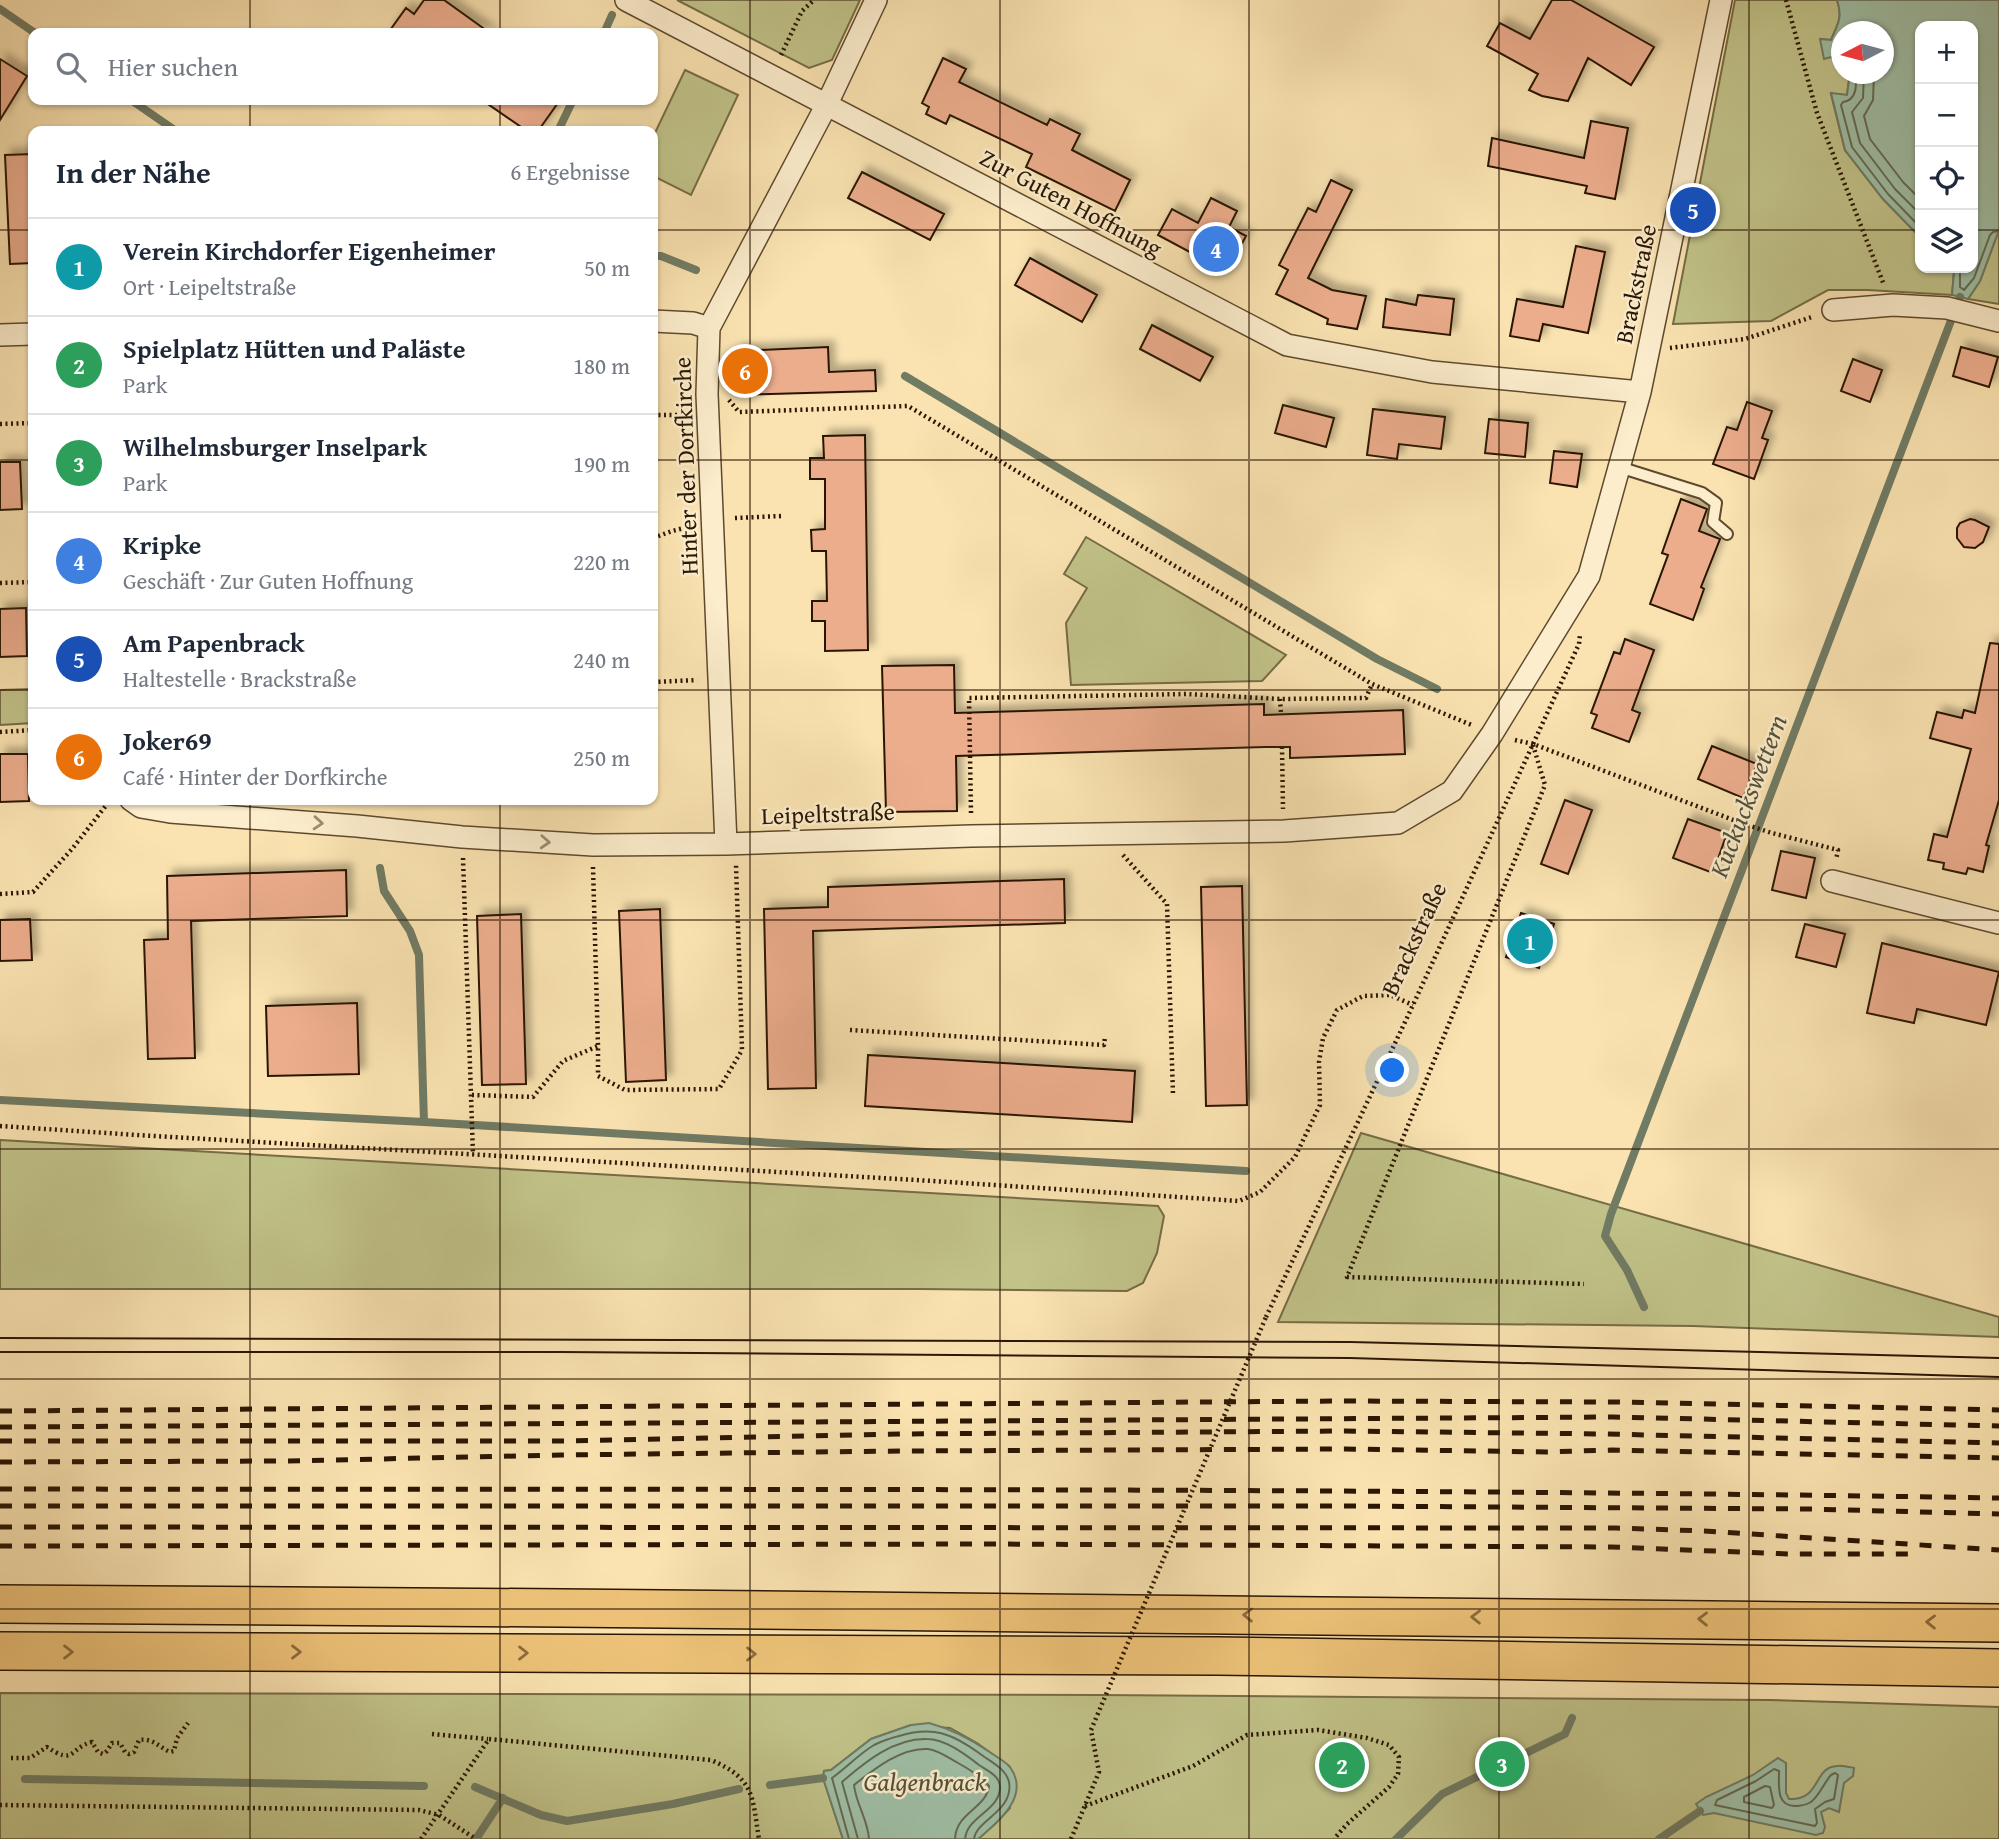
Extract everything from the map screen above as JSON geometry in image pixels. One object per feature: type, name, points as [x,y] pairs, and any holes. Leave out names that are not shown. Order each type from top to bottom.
[{"type":"highway","points":[[0,1604],[1999,1623]]},
{"type":"highway","points":[[0,1651],[1204,1656],[1999,1668]]},
{"type":"street","name":"Zur Guten Hoffnung","points":[[626,0],[1287,345],[1432,372],[1640,392]]},
{"type":"street","name":"Hinter der Dorfkirche","points":[[726,844],[707,394],[709,328],[826,106],[876,0]]},
{"type":"street","name":"Brackstraße","points":[[1492,734],[1588,576],[1649,351],[1713,3]]},
{"type":"street","points":[[1833,310],[1892,305],[1955,310],[1999,321]]},
{"type":"street","points":[[658,321],[693,323],[709,328]]},
{"type":"street","points":[[0,335],[28,334]]},
{"type":"street","name":"Leipeltstraße","points":[[138,805],[170,812],[462,837],[593,845],[1284,831],[1398,823],[1452,791],[1492,734]]},
{"type":"street","points":[[1832,881],[1999,923]]},
{"type":"lane","points":[[1619,467],[1702,494],[1716,503],[1713,523],[1727,534]]},
{"type":"path","points":[[771,77],[802,10],[814,0]]},
{"type":"path","points":[[1786,0],[1817,113],[1892,305]]},
{"type":"path","points":[[1649,351],[1745,339],[1833,310]]},
{"type":"path","points":[[723,393],[739,411],[908,406],[1373,684],[1492,734]]},
{"type":"path","points":[[658,415],[684,415],[688,405]]},
{"type":"path","points":[[0,424],[28,423]]},
{"type":"path","points":[[740,517],[782,516]]},
{"type":"path","points":[[658,536],[712,522]]},
{"type":"path","points":[[0,583],[28,582]]},
{"type":"path","name":"Brackstraße","points":[[1085,1806],[1098,1772],[1091,1730],[1266,1317],[1413,1006],[1579,644],[1581,630]]},
{"type":"path","points":[[658,682],[719,679]]},
{"type":"path","points":[[971,836],[969,698],[1186,694],[1280,699],[1366,698],[1373,684]]},
{"type":"path","points":[[1280,699],[1281,714]]},
{"type":"path","points":[[0,732],[28,730]]},
{"type":"path","points":[[1533,744],[1744,824],[1838,850],[1832,881]]},
{"type":"path","points":[[1533,744],[1545,785],[1347,1277],[1584,1284]]},
{"type":"path","points":[[1282,747],[1284,831]]},
{"type":"path","points":[[0,894],[33,892],[107,805]]},
{"type":"path","points":[[1104,834],[1167,904],[1173,1095]]},
{"type":"path","points":[[462,837],[473,1154]]},
{"type":"path","points":[[593,845],[598,1076],[625,1090],[719,1089],[742,1050],[736,863],[726,844]]},
{"type":"path","points":[[0,1126],[1238,1201],[1260,1192],[1295,1157],[1321,1105],[1319,1062],[1323,1038],[1337,1010],[1363,996],[1390,995],[1413,1006]]},
{"type":"path","points":[[850,1030],[1104,1045],[1105,1037]]},
{"type":"path","points":[[472,1095],[533,1097],[563,1061],[598,1046]]},
{"type":"path","points":[[11,1758],[30,1758],[47,1747],[61,1756],[66,1756],[87,1742],[92,1742],[98,1752],[103,1754],[112,1743],[117,1742],[129,1754],[134,1752],[137,1742],[143,1739],[154,1741],[170,1752],[174,1751],[177,1738],[188,1723]]},
{"type":"path","points":[[1071,1839],[1085,1806],[1193,1766],[1247,1735],[1318,1730],[1367,1738],[1389,1745],[1399,1756],[1398,1774],[1389,1787],[1334,1839]]},
{"type":"path","points":[[432,1734],[711,1760],[741,1777],[746,1783],[752,1798],[759,1839]]},
{"type":"path","points":[[421,1839],[489,1739]]},
{"type":"path","points":[[0,1805],[419,1810],[439,1815],[476,1839]]},
{"type":"green space","points":[[677,0],[860,0],[832,60],[809,68]]},
{"type":"green space","points":[[1735,0],[1837,0],[1840,16],[1839,21],[1831,21],[1831,40],[1821,39],[1831,57],[1831,84],[1848,84],[1847,95],[1831,94],[1845,150],[1883,199],[1915,232],[1915,273],[1954,273],[1952,295],[1828,290],[1771,321],[1673,324]]},
{"type":"green space","points":[[685,70],[738,95],[691,195],[658,178],[658,127]]},
{"type":"green space","points":[[1999,230],[1999,304],[1968,299],[1980,281]]},
{"type":"green space","points":[[1086,537],[1286,655],[1262,681],[1071,685],[1066,623],[1087,588],[1064,574]]},
{"type":"green space","points":[[28,689],[28,723],[0,725],[0,690]]},
{"type":"green space","points":[[1361,1133],[1999,1317],[1999,1337],[1693,1326],[1278,1322]]},
{"type":"green space","points":[[0,1140],[1158,1206],[1164,1216],[1157,1253],[1143,1283],[1127,1291],[0,1289]]},
{"type":"green space","points":[[0,1693],[1099,1695],[1768,1700],[1999,1707],[1999,1839],[978,1839],[1010,1808],[1009,1766],[950,1728],[911,1725],[871,1739],[831,1770],[824,1771],[823,1778],[843,1839],[0,1839]]},
{"type":"water","points":[[1837,0],[1999,0],[1999,230],[1980,281],[1968,299],[1952,295],[1954,273],[1978,273],[1978,21],[1915,21],[1915,232],[1883,199],[1845,150],[1831,93],[1847,95],[1848,84],[1894,84],[1894,21],[1839,21]]},
{"type":"water","points":[[1820,39],[1831,40],[1831,57],[1824,59]]},
{"type":"water","name":"Galgenbrack","points":[[929,1723],[967,1738],[1010,1767],[1017,1788],[1009,1808],[978,1839],[843,1839],[823,1778],[824,1771],[831,1770],[871,1739],[911,1725]]},
{"type":"water","points":[[1778,1758],[1786,1763],[1786,1793],[1789,1799],[1807,1795],[1829,1768],[1854,1768],[1853,1776],[1844,1783],[1839,1812],[1829,1808],[1821,1812],[1825,1827],[1823,1833],[1816,1835],[1714,1813],[1703,1815],[1696,1804],[1753,1775]]},
{"type":"building","points":[[424,0],[444,0],[483,28],[392,28],[406,8],[414,14]]},
{"type":"building","points":[[1552,0],[1571,0],[1654,47],[1631,85],[1588,58],[1568,101],[1542,96],[1529,90],[1538,74],[1487,46],[1500,23],[1530,39]]},
{"type":"building","points":[[943,58],[966,69],[959,82],[1047,125],[1050,119],[1080,134],[1072,150],[1130,180],[1115,211],[1026,167],[1032,154],[950,115],[946,124],[926,114],[929,107],[922,103]]},
{"type":"building","points":[[0,59],[27,76],[0,120]]},
{"type":"building","points":[[489,105],[556,105],[542,126],[520,126]]},
{"type":"building","points":[[1591,121],[1628,128],[1615,199],[1585,193],[1587,186],[1488,166],[1492,138],[1584,158]]},
{"type":"building","points":[[28,154],[28,263],[10,264],[5,155]]},
{"type":"building","points":[[862,172],[944,214],[930,240],[848,198]]},
{"type":"building","points":[[1331,180],[1352,190],[1308,278],[1332,290],[1366,296],[1357,329],[1327,324],[1328,319],[1276,294],[1288,270],[1279,265],[1308,208],[1316,212]]},
{"type":"building","points":[[1211,198],[1237,211],[1229,227],[1246,236],[1227,272],[1158,235],[1172,209],[1198,223]]},
{"type":"building","points":[[1576,246],[1605,252],[1588,333],[1543,324],[1539,341],[1510,336],[1517,299],[1563,307]]},
{"type":"building","points":[[1030,258],[1097,295],[1082,322],[1015,285]]},
{"type":"building","points":[[1418,295],[1454,299],[1450,335],[1383,327],[1386,299],[1416,305]]},
{"type":"building","points":[[1152,325],[1213,357],[1200,381],[1140,349]]},
{"type":"building","points":[[828,347],[829,372],[875,370],[876,391],[738,395],[737,351]]},
{"type":"building","points":[[1961,347],[1998,357],[1989,387],[1953,376]]},
{"type":"building","points":[[1853,359],[1882,370],[1870,402],[1841,391]]},
{"type":"building","points":[[1747,402],[1772,411],[1762,438],[1768,440],[1754,479],[1713,464],[1727,427],[1737,430]]},
{"type":"building","points":[[1283,405],[1334,418],[1326,447],[1275,433]]},
{"type":"building","points":[[1373,409],[1445,417],[1441,449],[1399,444],[1397,459],[1367,455]]},
{"type":"building","points":[[1489,419],[1528,423],[1525,457],[1485,453]]},
{"type":"building","points":[[865,435],[868,650],[825,651],[825,621],[812,621],[812,601],[827,601],[826,551],[812,551],[811,530],[825,529],[825,479],[810,479],[810,458],[824,458],[823,436]]},
{"type":"building","points":[[1554,451],[1582,454],[1577,487],[1550,483]]},
{"type":"building","points":[[0,462],[20,462],[22,509],[0,510]]},
{"type":"building","points":[[1681,499],[1707,509],[1699,531],[1720,539],[1701,587],[1704,589],[1693,620],[1650,604],[1668,555],[1662,553]]},
{"type":"building","points":[[1970,519],[1989,527],[1983,542],[1975,548],[1964,547],[1957,538],[1960,523]]},
{"type":"building","points":[[26,608],[27,656],[0,657],[0,609]]},
{"type":"building","points":[[1625,639],[1654,650],[1632,710],[1640,713],[1629,742],[1592,728],[1597,715],[1591,713],[1614,652],[1620,654]]},
{"type":"building","points":[[1990,643],[1999,644],[1999,800],[1986,845],[1989,846],[1983,872],[1968,868],[1966,874],[1943,869],[1944,863],[1928,860],[1934,834],[1947,837],[1971,749],[1930,738],[1937,712],[1962,718],[1964,710],[1975,713]]},
{"type":"building","points":[[954,665],[955,713],[1264,704],[1264,715],[1403,710],[1405,754],[1290,758],[1290,747],[1265,747],[956,756],[957,811],[886,812],[882,666]]},
{"type":"building","points":[[1712,746],[1757,764],[1743,798],[1698,779]]},
{"type":"building","points":[[0,754],[28,754],[28,801],[0,802]]},
{"type":"building","points":[[1565,800],[1592,810],[1568,874],[1541,864]]},
{"type":"building","points":[[1688,819],[1727,833],[1713,873],[1673,858]]},
{"type":"building","points":[[1781,851],[1815,858],[1806,898],[1772,890]]},
{"type":"building","points":[[346,870],[347,916],[191,921],[195,1058],[148,1059],[144,940],[168,939],[167,876]]},
{"type":"building","points":[[1064,879],[1065,923],[813,931],[816,1088],[768,1089],[764,909],[828,907],[828,887]]},
{"type":"building","points":[[1242,886],[1247,1105],[1206,1106],[1201,887]]},
{"type":"building","points":[[660,909],[666,1080],[626,1082],[619,911]]},
{"type":"building","points":[[1521,913],[1554,924],[1539,968],[1506,957]]},
{"type":"building","points":[[521,914],[526,1084],[482,1085],[477,916]]},
{"type":"building","points":[[30,919],[32,960],[0,961],[0,920]]},
{"type":"building","points":[[1805,924],[1845,934],[1836,967],[1796,957]]},
{"type":"building","points":[[1882,943],[1999,972],[1986,1025],[1917,1009],[1914,1023],[1867,1013]]},
{"type":"building","points":[[357,1003],[359,1074],[268,1076],[266,1006]]},
{"type":"building","points":[[868,1055],[1135,1071],[1132,1122],[865,1106]]},
{"type":"waterway","points":[[0,9],[28,28]]},
{"type":"waterway","points":[[606,28],[612,15]]},
{"type":"waterway","points":[[138,105],[169,126]]},
{"type":"waterway","points":[[560,126],[571,105]]},
{"type":"waterway","points":[[658,256],[696,270]]},
{"type":"waterway","name":"Kuckuckswettern","points":[[1644,1307],[1627,1270],[1605,1236],[1611,1214],[1960,297]]},
{"type":"waterway","points":[[905,376],[1377,659],[1437,689]]},
{"type":"waterway","points":[[380,868],[384,891],[410,931],[419,955],[424,1122]]},
{"type":"waterway","points":[[0,1100],[424,1122],[1246,1171]]},
{"type":"waterway","name":"Kuckuckswettern","points":[[1396,1839],[1442,1794],[1565,1734],[1572,1718]]},
{"type":"waterway","points":[[770,1785],[823,1778]]},
{"type":"waterway","points":[[25,1779],[424,1786]]},
{"type":"waterway","points":[[475,1787],[541,1815],[567,1821],[673,1804],[739,1789]]},
{"type":"waterway","points":[[476,1839],[503,1798]]},
{"type":"waterway","points":[[1659,1839],[1700,1811]]},
{"type":"tram line","points":[[0,1338],[1350,1342],[1999,1358]]},
{"type":"tram line","points":[[0,1352],[561,1352],[1350,1358],[1999,1377]]},
{"type":"railway","points":[[0,1411],[1338,1401],[1614,1402],[1999,1410]]},
{"type":"railway","points":[[0,1427],[1613,1417],[1999,1426]]},
{"type":"railway","points":[[0,1441],[561,1441],[901,1434],[1345,1431],[1999,1443]]},
{"type":"railway","points":[[0,1462],[287,1461],[901,1451],[1345,1449],[1547,1452],[1612,1450],[1999,1458]]},
{"type":"railway","points":[[0,1489],[1249,1491],[1999,1498]]},
{"type":"railway","points":[[0,1506],[1343,1506],[1809,1509],[1999,1514]]},
{"type":"railway","points":[[0,1527],[1616,1528],[1999,1550]]},
{"type":"railway","points":[[0,1546],[988,1544],[1611,1547],[1790,1554],[1914,1554]]},
{"type":"place","name":"Am Papenbrack","points":[[1693,210]]},
{"type":"place","name":"Kripke","points":[[1216,249]]},
{"type":"place","name":"Joker69","points":[[745,371]]},
{"type":"place","name":"Verein Kirchdorfer Eigenheimer","points":[[1530,941]]},
{"type":"place","name":"Wilhelmsburger Inselpark","points":[[1502,1764]]},
{"type":"place","name":"Spielplatz Hütten und Paläste","points":[[1342,1765]]}]
